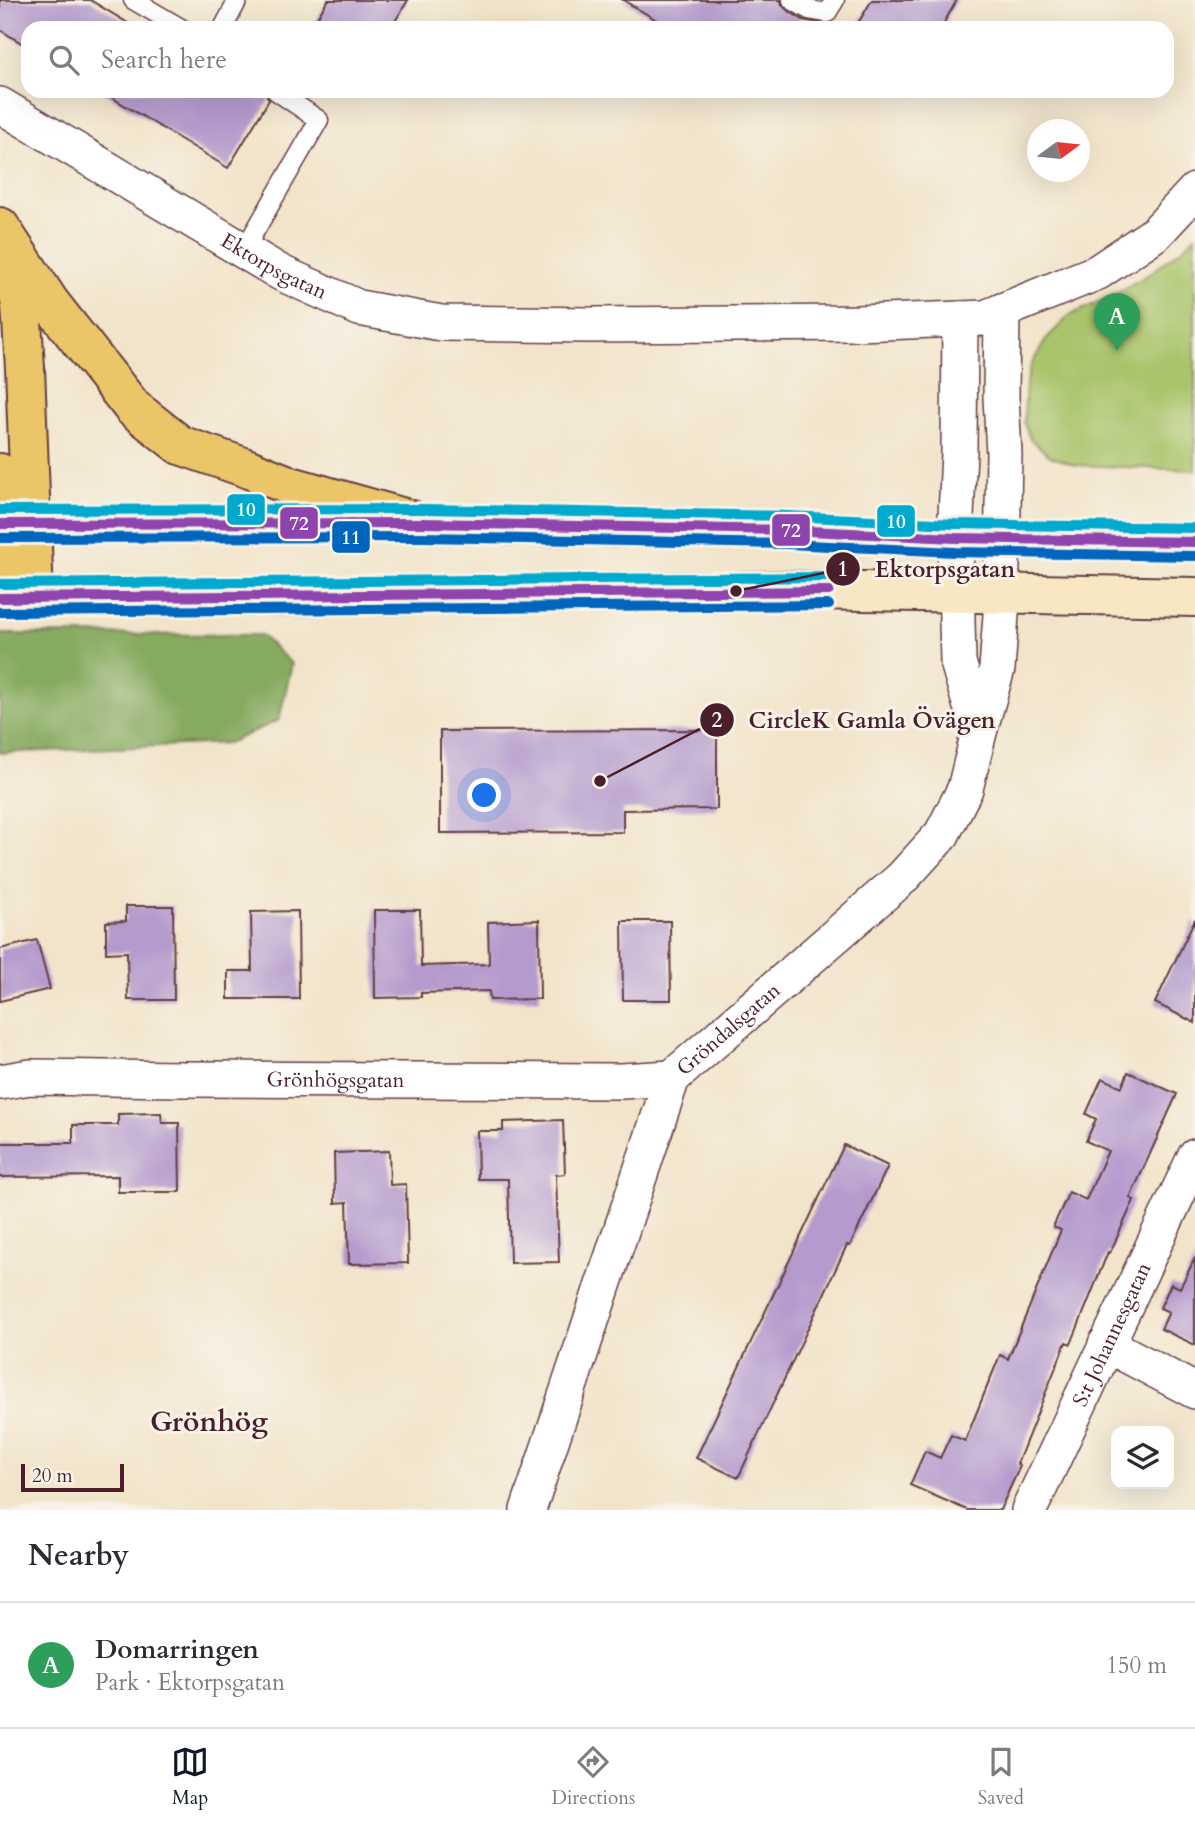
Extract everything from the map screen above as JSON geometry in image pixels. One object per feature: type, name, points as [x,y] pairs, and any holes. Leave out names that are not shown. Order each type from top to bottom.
[{"type":"highway","points":[[2,229],[50,303],[133,408],[180,445],[291,486],[422,523]]},
{"type":"highway","points":[[2,229],[21,305],[26,368],[11,524],[12,597]]},
{"type":"highway","points":[[0,473],[11,524]]},
{"type":"main road","points":[[11,524],[422,523],[1195,542]]},
{"type":"main road","points":[[12,597],[798,590],[1195,597]]},
{"type":"street","name":"Ektorpsgatan","points":[[0,105],[281,272],[359,308],[441,323],[845,323],[985,318],[1098,272],[1156,233],[1195,191]]},
{"type":"street","points":[[1002,311],[1002,539]]},
{"type":"street","points":[[960,319],[955,538],[958,662],[979,728]]},
{"type":"street","name":"Gröndalsgatan","points":[[528,1510],[672,1078],[902,878],[942,834],[965,789],[979,728],[997,669],[1002,539]]},
{"type":"street","name":"Grönhögsgatan","points":[[0,1082],[30,1077],[593,1081],[672,1078]]},
{"type":"street","name":"S:t Johannesgatan","points":[[1029,1510],[1195,1157]]},
{"type":"street","points":[[1106,1344],[1195,1391]]},
{"type":"lane","points":[[133,0],[169,21]]},
{"type":"lane","points":[[227,21],[239,0]]},
{"type":"lane","points":[[792,0],[809,10],[827,13],[835,0]]},
{"type":"lane","points":[[244,250],[319,120],[286,98]]},
{"type":"green space","points":[[1195,236],[1195,470],[1075,465],[1050,456],[1030,439],[1024,422],[1026,384],[1031,365],[1047,338],[1070,315],[1106,299],[1149,274]]},
{"type":"green space","points":[[0,634],[261,635],[292,664],[279,720],[228,743],[0,753]]},
{"type":"building","points":[[0,0],[90,0],[124,21],[21,21],[21,43],[0,30]]},
{"type":"building","points":[[328,0],[408,0],[395,21],[315,21]]},
{"type":"building","points":[[623,0],[781,0],[786,9],[808,21],[658,21]]},
{"type":"building","points":[[872,0],[957,0],[945,21],[859,21]]},
{"type":"building","points":[[113,98],[268,98],[228,168]]},
{"type":"building","points":[[717,730],[717,809],[623,810],[623,832],[440,833],[440,731]]},
{"type":"building","points":[[126,906],[173,906],[174,1000],[128,1000],[127,952],[106,953],[106,922],[126,921]]},
{"type":"building","points":[[374,910],[420,910],[421,966],[489,964],[488,922],[539,920],[540,999],[490,1000],[489,991],[421,993],[421,997],[375,998]]},
{"type":"building","points":[[298,911],[299,999],[228,999],[228,971],[252,971],[251,912]]},
{"type":"building","points":[[1195,919],[1195,1023],[1155,1003]]},
{"type":"building","points":[[622,921],[670,921],[671,1000],[623,1000]]},
{"type":"building","points":[[37,940],[50,989],[0,1001],[0,949]]},
{"type":"building","points":[[1128,1072],[1177,1094],[1130,1198],[1134,1200],[1110,1253],[1108,1252],[1071,1344],[1066,1342],[1017,1464],[1020,1466],[1000,1510],[967,1510],[910,1485],[925,1451],[940,1458],[951,1435],[965,1441],[1000,1355],[1008,1359],[1061,1230],[1053,1227],[1069,1192],[1086,1200],[1108,1151],[1086,1141],[1096,1119],[1086,1114],[1102,1078],[1122,1087]]},
{"type":"building","points":[[161,1113],[162,1123],[179,1123],[180,1192],[118,1192],[118,1176],[0,1177],[0,1143],[73,1143],[73,1125],[118,1125],[118,1114]]},
{"type":"building","points":[[563,1120],[565,1174],[556,1175],[559,1262],[510,1263],[508,1179],[478,1179],[477,1131],[503,1131],[503,1122]]},
{"type":"building","points":[[844,1145],[888,1166],[850,1246],[847,1245],[738,1478],[696,1458]]},
{"type":"building","points":[[389,1151],[390,1185],[406,1184],[408,1263],[349,1264],[347,1202],[335,1203],[334,1153]]},
{"type":"building","points":[[1195,1258],[1195,1345],[1161,1329],[1169,1312],[1160,1308],[1171,1284],[1180,1288]]},
{"type":"transit line","name":"10","points":[[0,510],[422,509],[1195,528]]},
{"type":"transit line","name":"72","points":[[0,524],[422,523],[1195,542]]},
{"type":"transit line","name":"11","points":[[0,538],[422,537],[1195,556]]},
{"type":"transit line","name":"10","points":[[0,584],[829,577]]},
{"type":"transit line","name":"72","points":[[0,598],[829,591]]},
{"type":"transit line","name":"11","points":[[0,612],[829,605]]},
{"type":"place","name":"Domarringen","points":[[1117,351]]},
{"type":"place","name":"Ektorpsgatan","points":[[736,591]]},
{"type":"place","name":"CircleK Gamla Övägen","points":[[600,781]]},
{"type":"district","name":"Grönhög","points":[[209,1421]]}]
